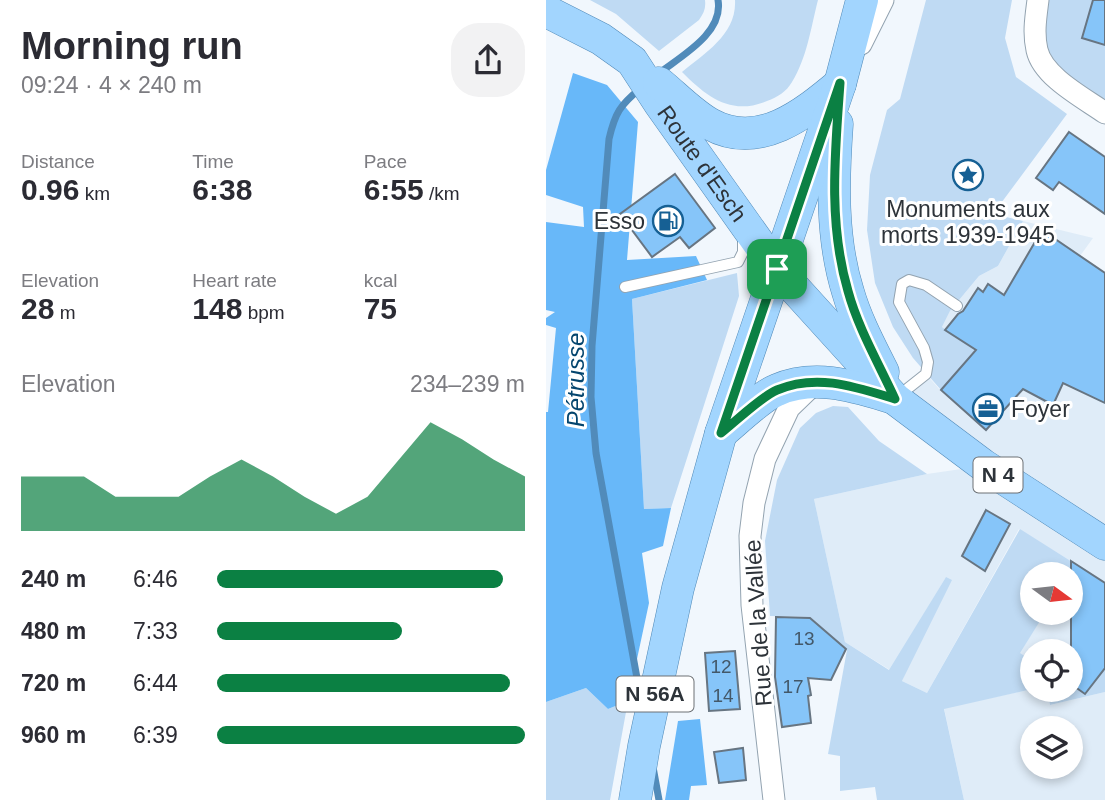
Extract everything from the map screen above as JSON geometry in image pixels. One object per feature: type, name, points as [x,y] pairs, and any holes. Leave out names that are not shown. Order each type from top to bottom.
[{"type":"main road","name":"N 56A","points":[[840,83],[847,0]]},
{"type":"main road","name":"N 56A","points":[[635,800],[678,588],[721,433],[840,83],[862,0]]},
{"type":"main road","name":"N 4","points":[[555,11],[632,61],[666,99],[711,125],[752,134],[781,126],[813,106],[840,83]]},
{"type":"main road","name":"N 4","points":[[840,83],[834,207],[839,253],[848,292],[895,399]]},
{"type":"main road","name":"Route d'Esch","points":[[666,99],[777,269],[895,399],[983,466],[1105,544]]},
{"type":"main road","points":[[721,433],[776,390],[817,381],[847,384],[895,399]]},
{"type":"street","name":"N 56A","points":[[840,83],[883,0]]},
{"type":"street","points":[[1038,0],[1034,25],[1037,52],[1056,79],[1105,113]]},
{"type":"street","name":"Rue de la Vallée","points":[[774,800],[752,606],[750,536],[754,503],[765,459],[789,408],[817,381]]},
{"type":"lane","points":[[625,287],[738,262],[743,252],[743,220]]},
{"type":"lane","points":[[895,399],[926,374],[928,362],[924,348],[899,302],[902,284],[909,280],[926,285],[957,306]]},
{"type":"shaded area","points":[[590,0],[705,0],[705,6],[699,20],[659,51],[616,14]]},
{"type":"shaded area","points":[[735,0],[818,0],[805,53],[792,82],[778,96],[754,105],[720,102],[682,72],[725,33],[731,23]]},
{"type":"shaded area","points":[[926,0],[1012,0],[1005,38],[1016,77],[1067,114],[993,214],[1023,221],[998,266],[979,276],[950,311],[942,327],[975,350],[941,390],[913,358],[893,327],[875,283],[867,230],[870,175],[887,110],[900,99]]},
{"type":"shaded area","points":[[1038,0],[1105,0],[1105,113],[1056,79],[1034,25]]},
{"type":"shaded area","points":[[573,73],[607,85],[638,122],[627,260],[696,256],[707,280],[632,299],[644,509],[671,508],[663,546],[642,553],[649,603],[628,701],[608,709],[586,688],[546,702],[546,412],[556,328],[546,325],[546,318],[555,312],[546,310],[546,222],[584,227],[583,207],[546,195],[546,170]]},
{"type":"shaded area","points":[[1023,221],[1093,238],[1080,256],[1105,273],[1105,668],[1085,694],[1083,639],[1028,639],[1037,625],[1083,625],[1083,562],[1072,562],[1019,529],[927,693],[902,681],[946,577],[890,670],[845,642],[814,499],[927,474],[982,466],[895,399],[926,374],[940,390],[975,350],[942,327],[950,311],[979,276],[998,266]]},
{"type":"shaded area","points":[[737,273],[739,296],[671,508],[644,509],[632,299]]},
{"type":"shaded area","points":[[833,406],[848,407],[879,441],[927,474],[814,499],[845,642],[889,670],[946,577],[952,580],[902,681],[927,693],[1020,529],[1072,562],[1020,562],[1020,625],[1038,625],[1029,639],[1020,639],[1020,692],[944,709],[964,800],[877,800],[875,787],[840,791],[840,756],[828,754],[847,650],[810,617],[770,616],[765,541],[777,480],[800,428],[816,413]]},
{"type":"shaded area","points":[[1105,668],[1105,692],[1083,697],[1083,693],[1085,694]]},
{"type":"shaded area","points":[[586,688],[608,709],[628,701],[610,800],[546,800],[546,702]]},
{"type":"shaded area","points":[[1020,692],[1020,702],[1049,702],[1050,705],[1083,702],[1083,697],[1105,692],[1105,800],[964,800],[944,708]]},
{"type":"shaded area","points":[[700,719],[707,785],[691,786],[689,800],[665,800],[678,721]]},
{"type":"building","points":[[1093,0],[1105,0],[1105,45],[1082,38]]},
{"type":"building","points":[[1069,132],[1105,157],[1105,214],[1059,182],[1053,190],[1036,178]]},
{"type":"building","name":"Esso","points":[[675,174],[715,228],[689,248],[680,237],[652,257],[620,214]]},
{"type":"building","points":[[1042,230],[1105,273],[1105,403],[1063,383],[1053,405],[1023,389],[986,430],[941,390],[976,350],[945,330],[963,311],[978,288],[983,292],[988,284],[1004,295]]},
{"type":"building","points":[[986,510],[1010,524],[985,571],[962,556]]},
{"type":"building","points":[[1083,569],[1105,583],[1105,668],[1085,694],[1083,639],[1071,639],[1071,625],[1083,625]]},
{"type":"building","points":[[776,617],[810,618],[846,649],[831,680],[808,678],[811,723],[782,727],[775,677]]},
{"type":"building","points":[[735,651],[740,709],[709,711],[705,653]]},
{"type":"building","points":[[743,748],[746,780],[719,783],[714,752]]},
{"type":"waterway","name":"Pétrusse","points":[[658,74],[708,33],[718,12],[718,0]]},
{"type":"waterway","name":"Pétrusse","points":[[641,88],[619,110],[609,139],[592,346],[591,397],[596,453],[641,700]]},
{"type":"waterway","name":"Pétrusse","points":[[653,767],[659,800]]},
{"type":"place","name":"Monuments aux morts 1939-1945","points":[[968,175]]},
{"type":"place","name":"Esso","points":[[668,221]]},
{"type":"place","name":"Foyer","points":[[988,409]]},
{"type":"route","points":[[840,83],[834,207],[839,253],[848,292],[895,399],[847,384],[817,381],[776,390],[721,433],[777,269],[840,83]]}]
